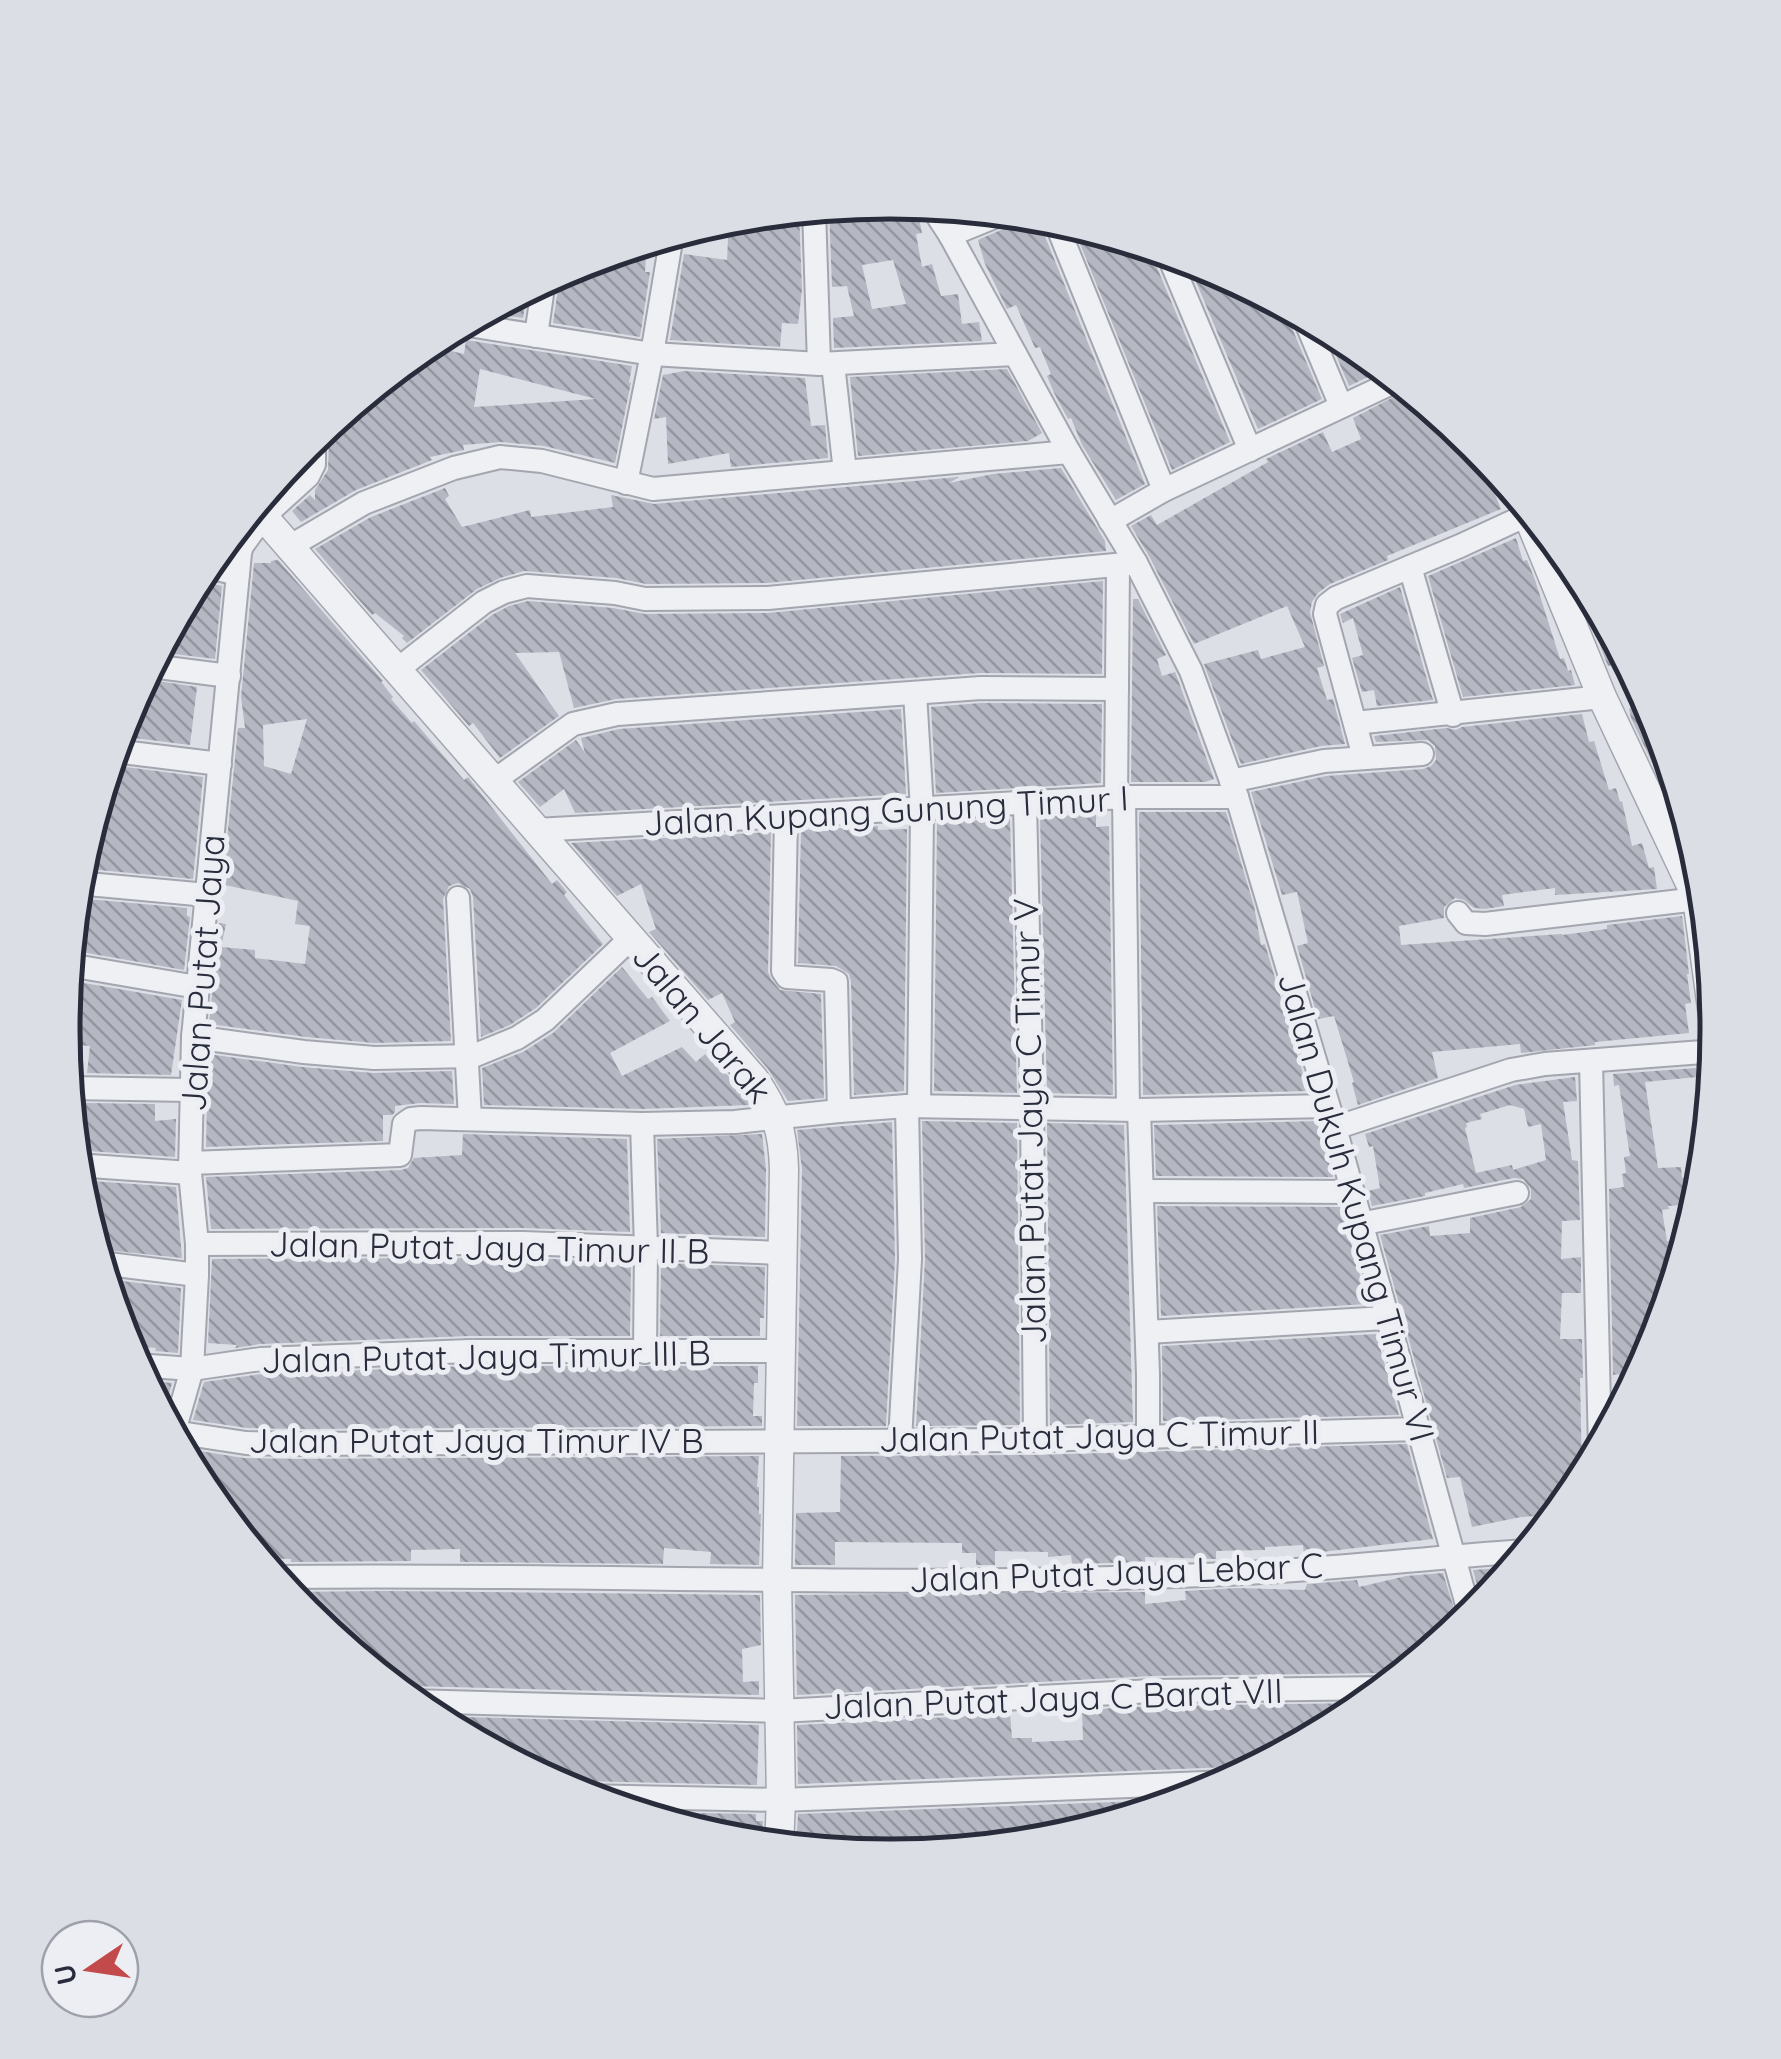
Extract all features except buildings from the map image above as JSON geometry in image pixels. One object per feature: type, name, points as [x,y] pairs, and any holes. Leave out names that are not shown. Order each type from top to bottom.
[{"type":"street","name":"Jalan Dukuh Kupang Timur VI","points":[[941,221],[1110,522],[1127,564],[1191,671],[1234,789],[1467,1600]]},
{"type":"street","points":[[815,223],[826,364],[845,472]]},
{"type":"street","points":[[950,235],[977,224]]},
{"type":"street","points":[[1062,238],[1164,490]]},
{"type":"street","points":[[626,483],[669,250]]},
{"type":"street","points":[[1175,271],[1250,450]]},
{"type":"street","points":[[536,336],[541,299]]},
{"type":"street","points":[[485,328],[652,354],[826,364],[1016,354]]},
{"type":"street","points":[[1311,338],[1341,406]]},
{"type":"street","points":[[1110,522],[1164,490],[1384,386]]},
{"type":"street","points":[[289,547],[364,503],[454,468],[500,457],[542,461],[653,489],[1070,452]]},
{"type":"street","name":"Jalan Putat Jaya","points":[[280,496],[308,476],[314,459]]},
{"type":"street","name":"Jalan Jarak","points":[[263,516],[754,1080],[777,1118],[784,1169],[777,1580],[780,1832]]},
{"type":"street","points":[[1364,757],[1325,609],[1336,598],[1524,524]]},
{"type":"street","name":"Jalan Putat Jaya","points":[[179,1416],[192,1369],[197,1275],[190,1168],[196,987],[238,574],[241,549],[247,536]]},
{"type":"street","points":[[1545,552],[1602,697],[1683,860]]},
{"type":"street","points":[[398,669],[484,602],[527,586],[645,599],[768,598],[1127,564],[1118,689],[1120,797],[1134,1109],[1142,1191],[1148,1436]]},
{"type":"street","points":[[1410,567],[1453,714]]},
{"type":"street","points":[[223,570],[238,574]]},
{"type":"street","points":[[165,669],[228,676]]},
{"type":"street","points":[[495,780],[560,731],[597,717],[981,688],[1118,689]]},
{"type":"street","points":[[900,1440],[910,1259],[922,809],[915,693]]},
{"type":"street","points":[[1355,724],[1602,697]]},
{"type":"street","points":[[129,753],[220,764]]},
{"type":"street","name":"Jalan Kupang Gunung Timur I","points":[[536,830],[1234,789],[1324,762],[1422,754]]},
{"type":"street","name":"Jalan Putat Jaya C Timur V","points":[[1025,803],[1035,1440]]},
{"type":"street","points":[[786,818],[783,970],[786,977],[831,980],[837,985],[839,1111]]},
{"type":"street","points":[[94,884],[207,895]]},
{"type":"street","points":[[458,898],[470,1120]]},
{"type":"street","points":[[1458,913],[1466,923],[1485,924],[1690,899]]},
{"type":"street","points":[[193,1037],[374,1058],[473,1056],[530,1031],[631,938]]},
{"type":"street","points":[[83,967],[196,987]]},
{"type":"street","points":[[92,1165],[190,1168],[400,1155],[403,1126],[421,1118],[642,1124],[735,1122],[913,1106],[1331,1117],[1511,1070],[1700,1050]]},
{"type":"street","points":[[1591,1061],[1599,1421]]},
{"type":"street","points":[[83,1088],[191,1090]]},
{"type":"street","points":[[642,1124],[645,1352]]},
{"type":"street","points":[[1142,1191],[1351,1192]]},
{"type":"street","points":[[1360,1224],[1517,1193]]},
{"type":"street","name":"Jalan Putat Jaya Timur II B","points":[[197,1244],[523,1243],[781,1253]]},
{"type":"street","points":[[116,1265],[197,1275]]},
{"type":"street","points":[[1147,1332],[1386,1318]]},
{"type":"street","name":"Jalan Putat Jaya Timur III B","points":[[154,1366],[192,1369],[261,1359],[470,1351],[780,1351]]},
{"type":"street","name":"Jalan Putat Jaya C Timur II","points":[[778,1442],[1035,1440],[1419,1428]]},
{"type":"street","name":"Jalan Putat Jaya Timur IV B","points":[[189,1435],[283,1444],[778,1442]]},
{"type":"street","name":"Jalan Putat Jaya Lebar C","points":[[293,1577],[1142,1578],[1510,1552]]},
{"type":"street","name":"Jalan Putat Jaya C Barat VII","points":[[440,1703],[780,1711],[1152,1691],[1362,1688]]},
{"type":"street","points":[[630,1797],[781,1800],[1186,1784]]}]
